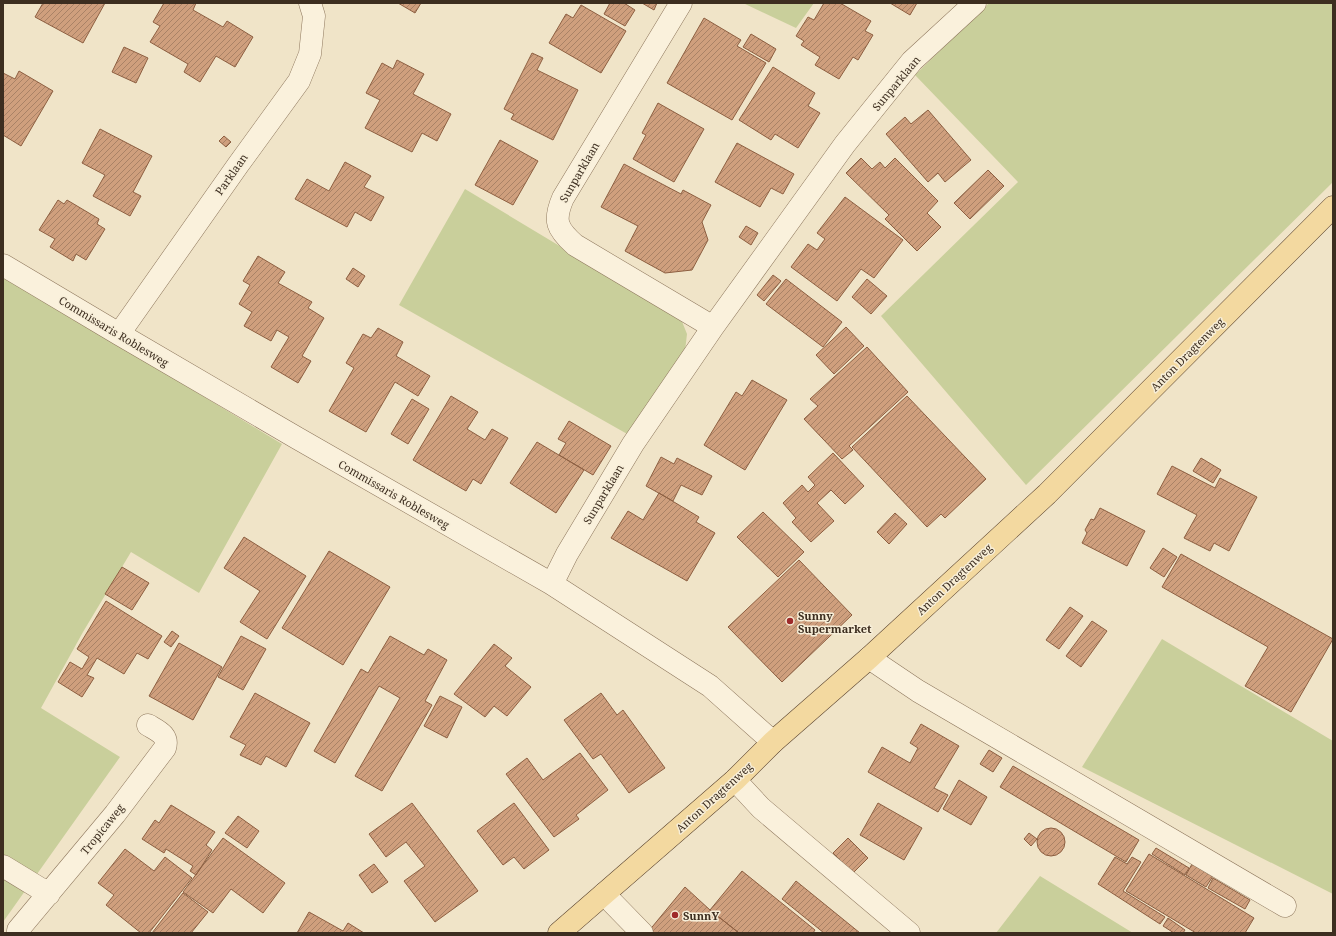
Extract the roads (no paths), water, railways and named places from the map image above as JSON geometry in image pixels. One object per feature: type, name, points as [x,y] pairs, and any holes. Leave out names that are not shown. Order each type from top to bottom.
[{"type":"main road","name":"Anton Dragtenweg","points":[[559,933],[735,780],[774,742],[869,658],[1047,494],[1333,207]]},
{"type":"street","name":"Parklaan","points":[[119,334],[298,81],[310,54],[314,16],[310,3]]},
{"type":"street","name":"Sunparklaan","points":[[681,3],[563,198],[557,211],[558,226],[567,238],[575,245],[713,326]]},
{"type":"street","name":"Sunparklaan","points":[[552,584],[567,554],[633,444],[713,326],[845,144],[912,61],[975,3]]},
{"type":"street","name":"Commissaris Roblesweg","points":[[3,265],[304,442],[552,584],[710,686],[774,742]]},
{"type":"street","points":[[869,658],[918,691],[1285,906]]},
{"type":"street","name":"Tropicaweg","points":[[18,933],[18,930],[115,814],[165,748],[167,743],[162,733],[148,725]]},
{"type":"street","points":[[735,780],[761,808],[909,933]]},
{"type":"street","points":[[3,866],[49,894]]},
{"type":"street","points":[[604,894],[642,933]]},
{"type":"place","name":"Sunny Supermarket","points":[[790,621]]},
{"type":"place","name":"SunnY","points":[[675,915]]}]
